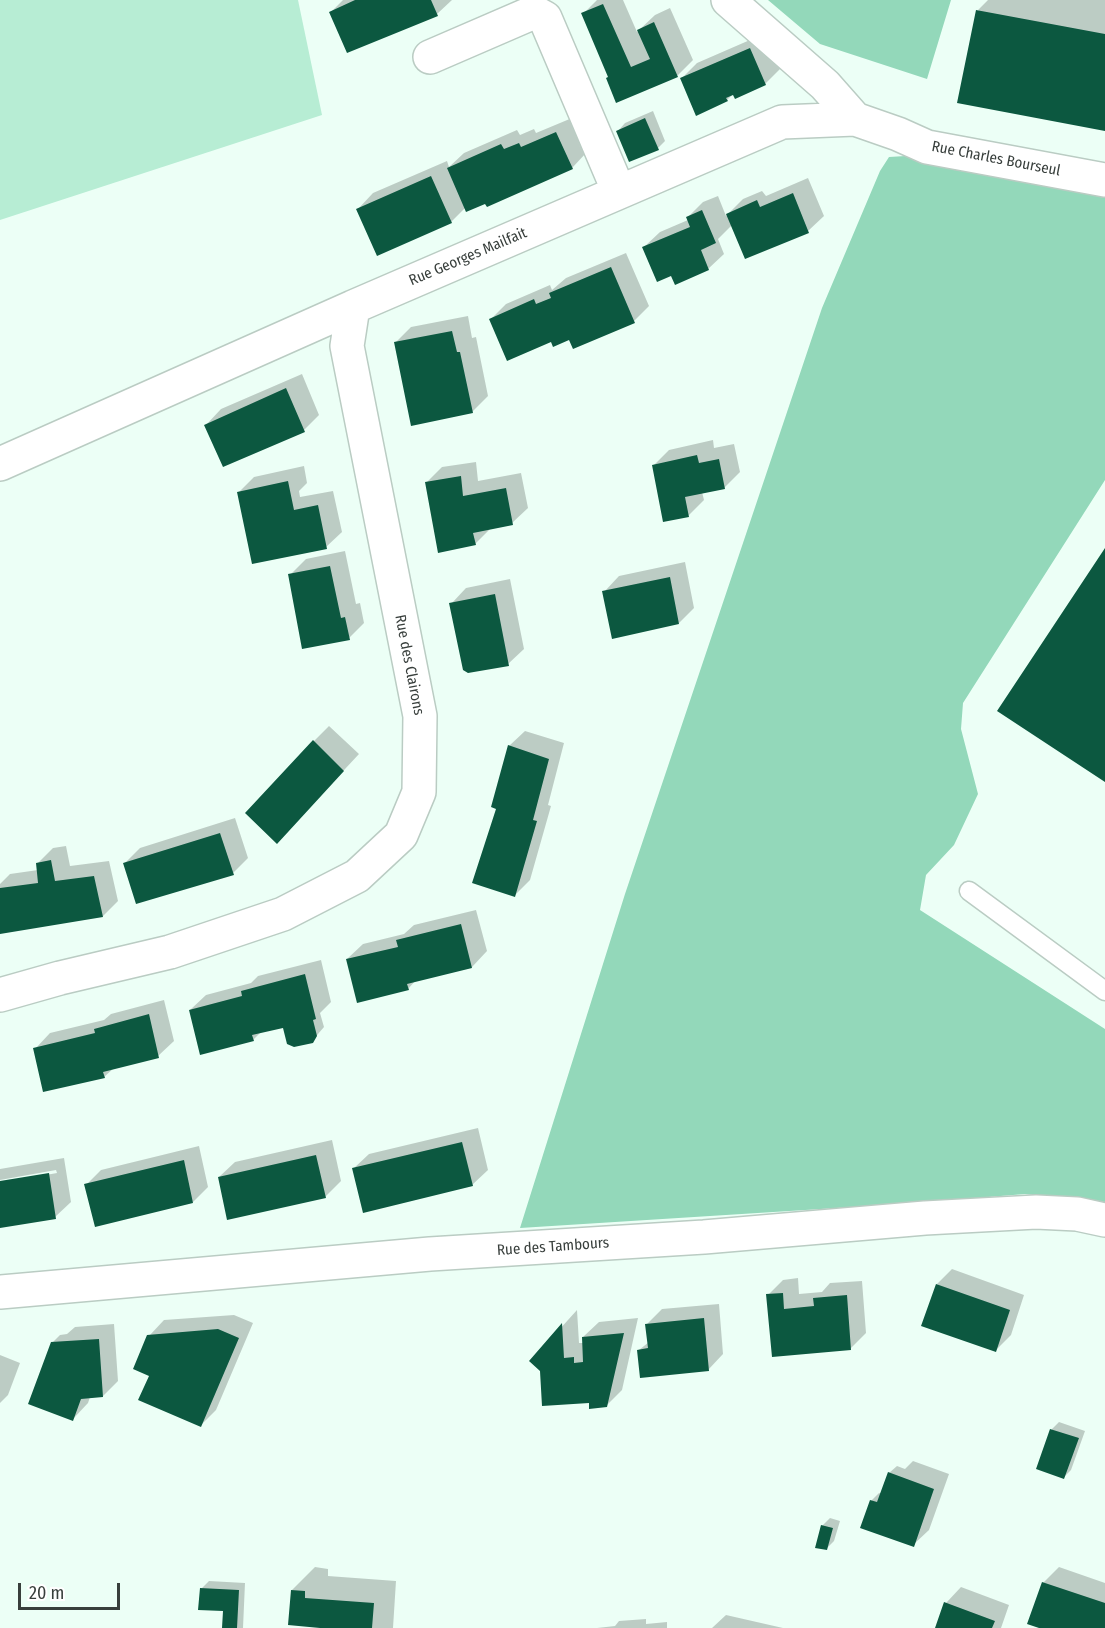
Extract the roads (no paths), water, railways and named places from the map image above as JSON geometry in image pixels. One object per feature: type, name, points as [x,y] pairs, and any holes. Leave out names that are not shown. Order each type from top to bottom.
[{"type":"street","points":[[728,0],[825,85],[855,119]]},
{"type":"street","points":[[430,57],[534,12],[545,18],[619,192]]},
{"type":"street","name":"Rue Charles Bourseul","points":[[855,119],[927,147],[1105,180]]},
{"type":"street","name":"Rue Georges Mailfait","points":[[0,464],[353,307],[782,122],[855,119]]},
{"type":"street","name":"Rue des Clairons","points":[[0,995],[170,952],[283,914],[357,876],[401,835],[419,792],[420,716],[347,346],[353,307]]},
{"type":"street","name":"Rue des Tambours","points":[[0,1292],[430,1254],[704,1237],[936,1217],[1036,1212],[1077,1214],[1105,1220]]},
{"type":"lane","points":[[969,891],[1105,992]]}]
